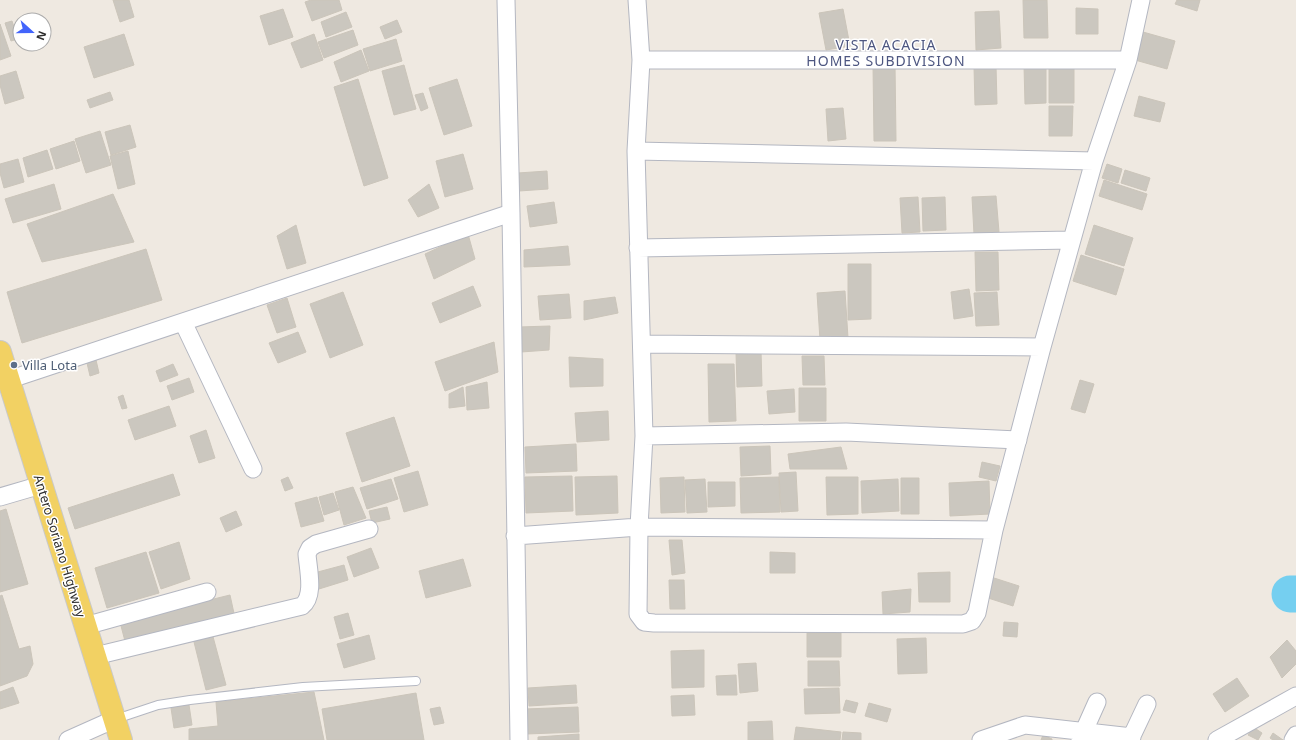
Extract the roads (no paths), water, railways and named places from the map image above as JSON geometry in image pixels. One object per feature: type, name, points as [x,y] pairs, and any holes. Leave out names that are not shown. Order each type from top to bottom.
[{"type":"main road","name":"Antero Soriano Highway","points":[[0,352],[121,740]]},
{"type":"street","points":[[506,0],[511,213],[519,740]]},
{"type":"street","points":[[637,0],[640,60],[636,151],[644,436],[639,527],[638,614],[644,622],[654,623],[963,624],[972,621],[977,612],[994,530],[1042,347],[1094,161],[1128,60],[1141,0]]},
{"type":"street","points":[[640,60],[1128,60]]},
{"type":"street","points":[[636,151],[1094,161]]},
{"type":"street","points":[[8,380],[511,213]]},
{"type":"street","points":[[638,248],[1071,240]]},
{"type":"street","points":[[183,322],[253,469]]},
{"type":"street","points":[[642,344],[1042,347]]},
{"type":"street","points":[[644,436],[846,432],[1018,440]]},
{"type":"street","points":[[0,498],[41,485]]},
{"type":"street","points":[[515,536],[639,527],[994,530]]},
{"type":"street","points":[[94,656],[302,606],[307,602],[310,595],[307,554],[310,548],[316,544],[369,529]]},
{"type":"street","points":[[85,626],[207,592]]},
{"type":"street","points":[[1217,740],[1296,696]]},
{"type":"street","points":[[1082,735],[1097,702]]},
{"type":"street","points":[[981,740],[1025,725],[1034,733],[1131,739],[1146,704]]},
{"type":"street","points":[[68,740],[115,719]]},
{"type":"street","points":[[1293,740],[1296,735]]},
{"type":"lane","points":[[115,719],[158,705],[190,700],[303,687],[416,681]]},
{"type":"waterway","points":[[1290,594],[1296,594]]},
{"type":"place","name":"Villa Lota","points":[[14,365]]},
{"type":"district","name":"VISTA ACACIA HOMES SUBDIVISION","points":[[886,54]]}]
